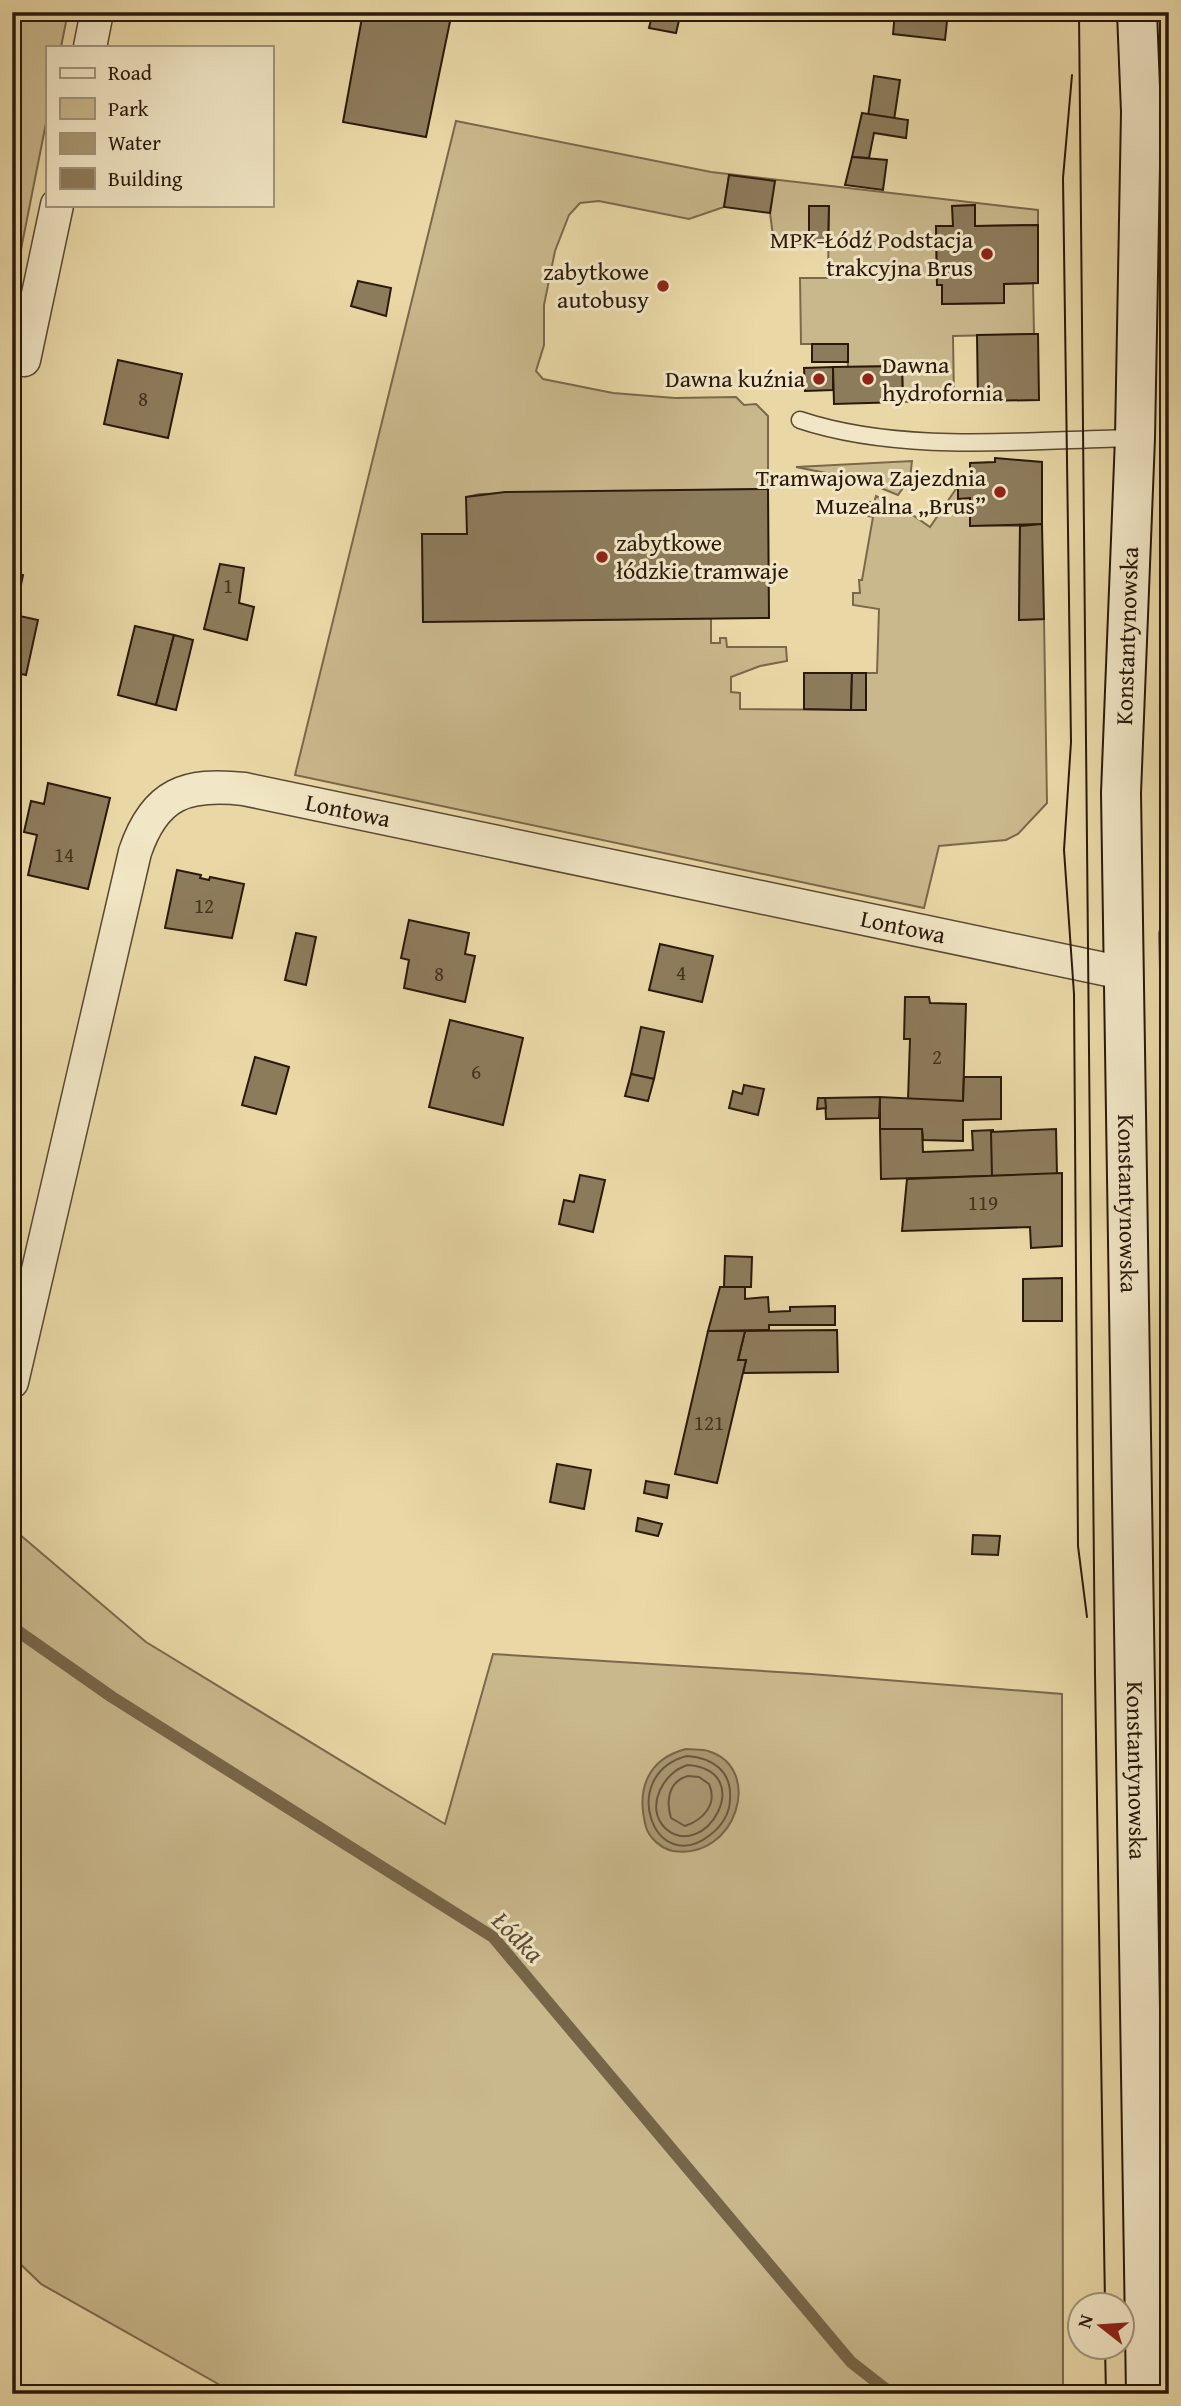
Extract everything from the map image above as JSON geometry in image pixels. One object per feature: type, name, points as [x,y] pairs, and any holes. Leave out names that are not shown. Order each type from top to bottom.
[{"type":"main road","name":"Konstantynowska","points":[[1137,12],[1141,112],[1135,438],[1121,793],[1146,2394]]},
{"type":"street","points":[[90,46],[97,12]]},
{"type":"street","points":[[24,360],[57,206]]},
{"type":"street","name":"Lontowa","points":[[12,1381],[135,852],[149,819],[165,802],[182,791],[202,786],[244,789],[1123,972]]},
{"type":"lane","points":[[800,420],[836,432],[898,439],[1135,438]]},
{"type":"green space","points":[[12,12],[68,12],[61,46],[46,46],[46,123],[12,295]]},
{"type":"green space","points":[[456,121],[711,172],[1038,210],[1038,225],[975,226],[975,205],[953,206],[953,226],[936,226],[937,284],[942,285],[942,304],[1004,303],[1004,284],[1033,283],[1034,334],[953,336],[954,401],[903,402],[902,366],[848,367],[847,344],[801,344],[800,278],[828,278],[829,206],[809,206],[809,244],[774,244],[770,213],[774,181],[729,175],[724,207],[689,219],[599,201],[580,203],[569,215],[555,251],[544,305],[544,345],[536,371],[543,379],[613,393],[675,398],[736,397],[744,405],[756,404],[768,416],[768,489],[479,494],[467,497],[467,534],[422,534],[503,621],[711,618],[711,643],[720,643],[720,638],[726,638],[727,647],[786,647],[787,661],[760,666],[731,677],[731,692],[740,693],[740,709],[866,710],[866,673],[877,673],[879,609],[853,605],[853,593],[860,593],[859,580],[862,580],[873,517],[868,516],[870,502],[874,503],[876,496],[891,504],[894,502],[930,527],[958,486],[958,498],[970,498],[971,525],[1020,526],[1019,620],[1044,619],[1047,803],[1018,834],[1006,840],[939,846],[924,908],[295,775]]},
{"type":"green space","points":[[1169,313],[1169,678],[1161,627]]},
{"type":"green space","points":[[912,461],[910,478],[898,495],[861,480],[796,467]]},
{"type":"green space","points":[[1169,903],[1169,1305],[1159,933]]},
{"type":"green space","points":[[12,1528],[146,1642],[445,1824],[493,1654],[811,1674],[1062,1694],[1063,2394],[236,2394],[41,2284],[12,2256]]},
{"type":"water","points":[[686,1749],[708,1751],[725,1761],[735,1775],[739,1793],[736,1811],[727,1828],[713,1842],[695,1850],[673,1851],[656,1842],[646,1827],[643,1813],[644,1789],[654,1768],[662,1760]]},
{"type":"building","points":[[363,12],[452,12],[426,137],[343,122]]},
{"type":"building","points":[[653,12],[681,12],[676,33],[649,28]]},
{"type":"building","points":[[895,12],[948,12],[945,40],[893,34]]},
{"type":"building","points":[[874,76],[900,80],[894,120],[868,116]]},
{"type":"building","points":[[862,113],[908,120],[906,138],[874,133],[869,158],[852,157]]},
{"type":"building","points":[[852,157],[887,160],[883,190],[845,185]]},
{"type":"building","points":[[729,175],[775,181],[770,213],[724,207]]},
{"type":"building","name":"MPK-Łódź Podstacja trakcyjna Brus","points":[[975,205],[975,226],[1038,225],[1038,283],[1004,284],[1004,303],[942,304],[942,285],[937,285],[936,226],[953,226],[952,206]]},
{"type":"building","points":[[809,206],[829,206],[828,245],[809,244]]},
{"type":"building","points":[[358,281],[391,288],[386,316],[351,306]]},
{"type":"building","points":[[1038,334],[1039,400],[978,401],[977,335]]},
{"type":"building","points":[[812,344],[848,344],[848,362],[812,362]]},
{"type":"building","points":[[118,360],[182,374],[168,438],[104,424]]},
{"type":"building","name":"Dawna hydrofornia","points":[[902,366],[903,402],[834,404],[833,367]]},
{"type":"building","name":"Dawna kuźnia","points":[[833,367],[833,390],[805,391],[804,368]]},
{"type":"building","name":"Tramwajowa Zajezdnia Muzealna „Brus”","points":[[995,458],[1042,462],[1042,524],[970,526],[970,498],[958,499],[958,486],[970,486],[970,463],[995,462]]},
{"type":"building","points":[[768,489],[769,618],[423,622],[422,534],[467,534],[466,497],[505,492]]},
{"type":"building","points":[[1042,524],[1044,619],[1019,620],[1020,526]]},
{"type":"building","points":[[220,564],[244,568],[239,603],[254,607],[247,640],[204,629]]},
{"type":"building","points":[[12,573],[23,575],[19,595],[12,593]]},
{"type":"building","points":[[12,593],[19,595],[15,615],[38,620],[26,675],[12,672]]},
{"type":"building","points":[[135,626],[174,635],[156,705],[118,695]]},
{"type":"building","points":[[174,635],[193,640],[176,710],[156,705]]},
{"type":"building","points":[[804,673],[852,673],[851,710],[804,709]]},
{"type":"building","points":[[852,673],[866,673],[866,710],[851,710]]},
{"type":"building","points":[[48,783],[110,798],[88,889],[28,875],[37,835],[24,832],[31,801],[44,804]]},
{"type":"building","points":[[177,870],[201,875],[200,878],[209,880],[210,877],[244,884],[232,938],[165,928]]},
{"type":"building","points":[[409,920],[469,933],[465,954],[475,956],[465,1002],[404,988],[409,960],[401,958]]},
{"type":"building","points":[[296,933],[316,937],[306,985],[285,980]]},
{"type":"building","points":[[660,944],[713,956],[702,1002],[649,990]]},
{"type":"building","points":[[905,997],[929,997],[930,1003],[966,1004],[963,1101],[908,1100],[910,1039],[904,1039]]},
{"type":"building","points":[[450,1020],[523,1038],[503,1125],[429,1107]]},
{"type":"building","points":[[641,1027],[664,1032],[654,1079],[631,1074]]},
{"type":"building","points":[[255,1057],[289,1067],[276,1114],[242,1105]]},
{"type":"building","points":[[631,1074],[654,1079],[648,1101],[625,1096]]},
{"type":"building","points":[[964,1077],[1001,1077],[1001,1119],[963,1120],[963,1141],[923,1140],[922,1129],[880,1129],[880,1097],[963,1101]]},
{"type":"building","points":[[744,1085],[764,1089],[758,1115],[729,1108],[733,1091],[742,1094]]},
{"type":"building","points":[[880,1097],[879,1118],[826,1119],[825,1098]]},
{"type":"building","points":[[818,1098],[825,1098],[826,1108],[817,1109]]},
{"type":"building","points":[[880,1129],[922,1129],[923,1152],[973,1150],[972,1131],[993,1130],[992,1176],[881,1179]]},
{"type":"building","points":[[1056,1129],[1057,1174],[992,1176],[991,1132]]},
{"type":"building","points":[[1062,1173],[1062,1246],[1031,1248],[1030,1227],[902,1231],[907,1179]]},
{"type":"building","points":[[580,1175],[605,1180],[593,1232],[559,1224],[564,1200],[574,1202]]},
{"type":"building","points":[[725,1256],[752,1257],[751,1287],[724,1287]]},
{"type":"building","points":[[1062,1278],[1062,1321],[1023,1321],[1023,1279]]},
{"type":"building","points":[[720,1287],[745,1287],[745,1299],[768,1297],[769,1312],[790,1311],[790,1307],[835,1306],[835,1325],[769,1325],[769,1330],[708,1331]]},
{"type":"building","points":[[837,1330],[838,1372],[743,1373],[746,1360],[738,1360],[745,1331]]},
{"type":"building","points":[[708,1331],[745,1331],[738,1360],[746,1360],[717,1483],[675,1474]]},
{"type":"building","points":[[557,1464],[591,1470],[584,1509],[550,1502]]},
{"type":"building","points":[[646,1481],[669,1485],[667,1498],[644,1493]]},
{"type":"building","points":[[638,1518],[662,1524],[658,1536],[636,1531]]},
{"type":"building","points":[[973,1535],[1000,1536],[998,1555],[972,1554]]},
{"type":"waterway","name":"Łódka","points":[[12,1627],[112,1697],[493,1937],[851,2362],[892,2394]]},
{"type":"tram line","points":[[1079,12],[1095,1674],[1105,2290]]},
{"type":"tram line","points":[[1072,75],[1063,178],[1071,742],[1064,850],[1074,994],[1078,1546],[1087,1617]]},
{"type":"tram line","points":[[1105,2360],[1106,2394]]},
{"type":"place","name":"MPK-Łódź Podstacja trakcyjna Brus","points":[[987,254]]},
{"type":"place","name":"zabytkowe autobusy","points":[[663,286]]},
{"type":"place","name":"Dawna kuźnia","points":[[819,379]]},
{"type":"place","name":"Dawna hydrofornia","points":[[868,379]]},
{"type":"place","name":"Tramwajowa Zajezdnia Muzealna „Brus”","points":[[1000,492]]},
{"type":"place","name":"zabytkowe łódzkie tramwaje","points":[[602,557]]}]
